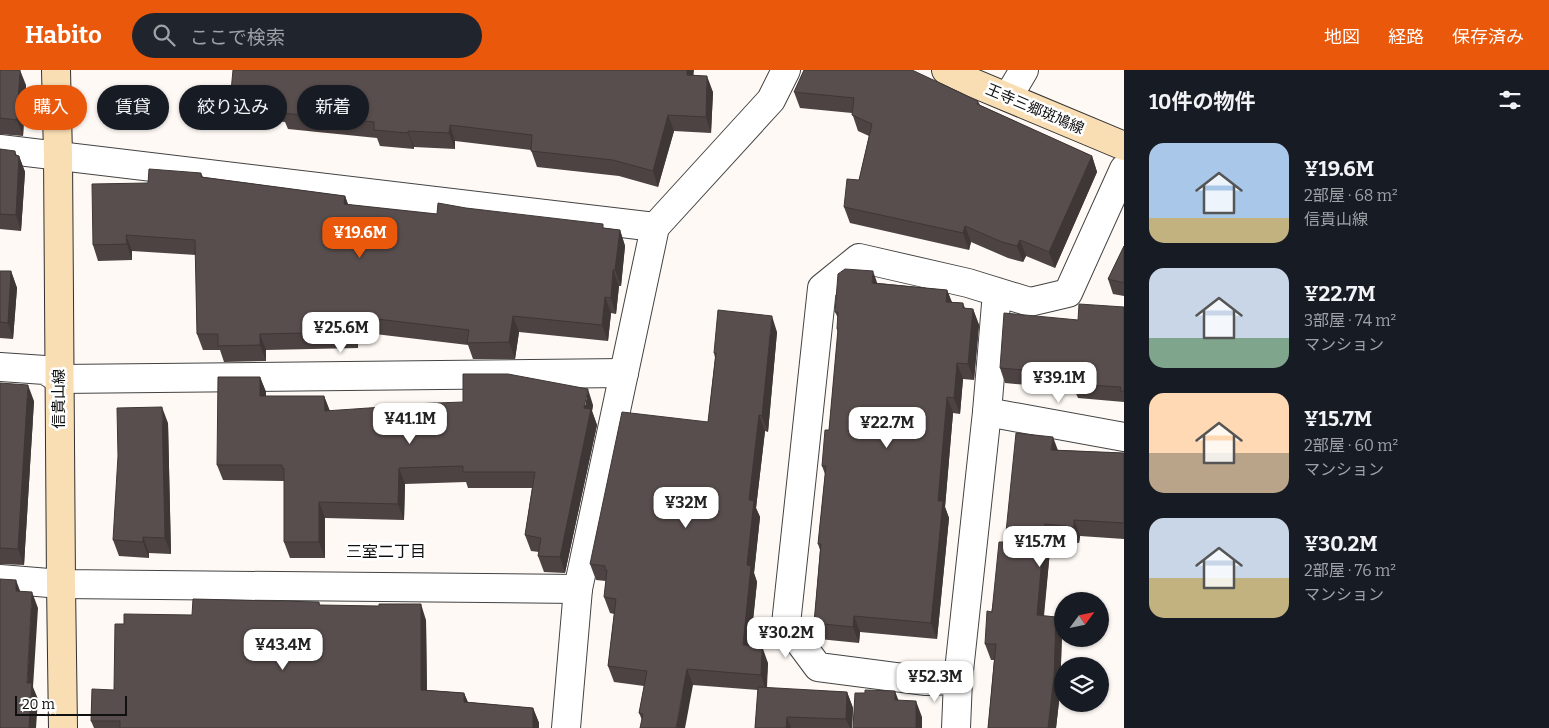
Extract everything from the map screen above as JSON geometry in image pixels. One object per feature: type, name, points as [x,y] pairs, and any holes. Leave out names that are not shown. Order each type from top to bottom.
[{"type":"main road","name":"信貴山線","points":[[56,70],[63,728]]},
{"type":"main road","name":"王寺三郷斑鳩線","points":[[946,70],[1124,146]]},
{"type":"street","points":[[566,728],[578,589],[655,227],[771,100],[786,70]]},
{"type":"street","points":[[1008,97],[1024,70]]},
{"type":"street","points":[[0,149],[655,227]]},
{"type":"street","points":[[958,680],[926,681],[818,667],[786,624],[822,288],[859,258],[968,283],[1030,302],[1068,293],[1124,169]]},
{"type":"street","points":[[956,728],[958,680],[987,412],[997,292]]},
{"type":"street","points":[[0,367],[45,370],[59,379],[624,372]]},
{"type":"street","points":[[987,412],[1124,437]]},
{"type":"street","points":[[0,579],[61,584],[578,589]]},
{"type":"building","points":[[0,70],[20,70],[19,85],[15,85],[15,120],[0,118]]},
{"type":"building","points":[[233,70],[687,70],[687,75],[707,76],[706,117],[668,115],[653,171],[613,160],[531,151],[532,135],[450,125],[449,133],[408,131],[408,133],[374,130],[374,122],[369,122],[369,85],[297,85],[297,114],[287,113],[287,85],[232,85]]},
{"type":"building","points":[[804,70],[912,70],[978,101],[977,104],[1092,156],[1049,252],[1020,240],[1017,246],[1002,242],[965,226],[963,233],[844,207],[847,179],[859,180],[872,124],[852,115],[854,98],[794,92]]},
{"type":"building","points":[[0,149],[15,151],[15,155],[19,156],[16,215],[0,214]]},
{"type":"building","points":[[149,169],[201,173],[201,177],[345,196],[344,204],[437,214],[438,203],[603,224],[603,228],[620,230],[615,270],[613,270],[611,298],[605,297],[602,325],[513,316],[509,342],[467,343],[469,330],[352,316],[352,332],[260,334],[260,345],[218,346],[218,334],[197,334],[195,240],[126,235],[127,244],[93,245],[92,184],[148,183]]},
{"type":"building","points":[[1124,246],[1124,283],[1108,279]]},
{"type":"building","points":[[845,269],[873,271],[872,283],[947,290],[946,302],[963,303],[963,308],[973,309],[968,364],[957,363],[954,398],[947,397],[938,501],[943,501],[931,623],[854,616],[853,627],[814,623],[821,544],[818,544],[826,466],[822,466],[825,430],[829,430],[838,329],[838,312],[835,312],[838,274]]},
{"type":"building","points":[[0,271],[11,271],[8,323],[0,322]]},
{"type":"building","points":[[1079,304],[1124,307],[1124,391],[1120,391],[1121,387],[1073,384],[1073,374],[1000,368],[1004,313],[1078,320]]},
{"type":"building","points":[[718,310],[772,316],[762,416],[759,415],[749,500],[754,501],[747,565],[751,566],[743,645],[762,646],[761,675],[687,669],[676,728],[640,728],[643,714],[639,713],[647,671],[608,666],[616,599],[604,597],[607,570],[605,570],[605,566],[590,564],[622,412],[708,422],[716,353],[714,353]]},
{"type":"building","points":[[463,374],[508,374],[588,389],[584,408],[591,409],[560,557],[538,556],[541,538],[525,535],[535,472],[463,472],[463,466],[399,468],[398,504],[319,502],[319,542],[284,542],[284,468],[282,468],[282,465],[217,465],[218,377],[260,377],[260,396],[324,396],[325,411],[463,402]]},
{"type":"building","points":[[0,383],[28,385],[18,549],[0,548]]},
{"type":"building","points":[[162,407],[165,538],[143,537],[143,542],[113,540],[118,456],[117,408]]},
{"type":"building","points":[[1016,433],[1053,437],[1051,450],[1124,453],[1124,523],[1074,520],[1074,527],[1045,524],[1037,615],[1054,617],[1054,677],[1048,728],[988,728],[996,644],[985,644],[987,611],[992,612],[999,542],[1005,542]]},
{"type":"building","points":[[0,579],[16,580],[16,591],[32,592],[27,683],[32,683],[29,728],[0,728]]},
{"type":"building","points":[[193,599],[319,602],[319,605],[379,606],[379,604],[421,604],[421,690],[464,693],[464,702],[533,708],[533,728],[120,728],[120,721],[91,721],[92,689],[114,690],[115,624],[124,624],[124,614],[192,615]]},
{"type":"building","points":[[758,687],[847,692],[846,719],[787,717],[786,728],[755,728]]},
{"type":"building","points":[[865,690],[895,691],[895,700],[916,701],[916,728],[853,728],[855,693],[865,693]]},
{"type":"district","name":"三室二丁目","points":[[386,551]]}]
